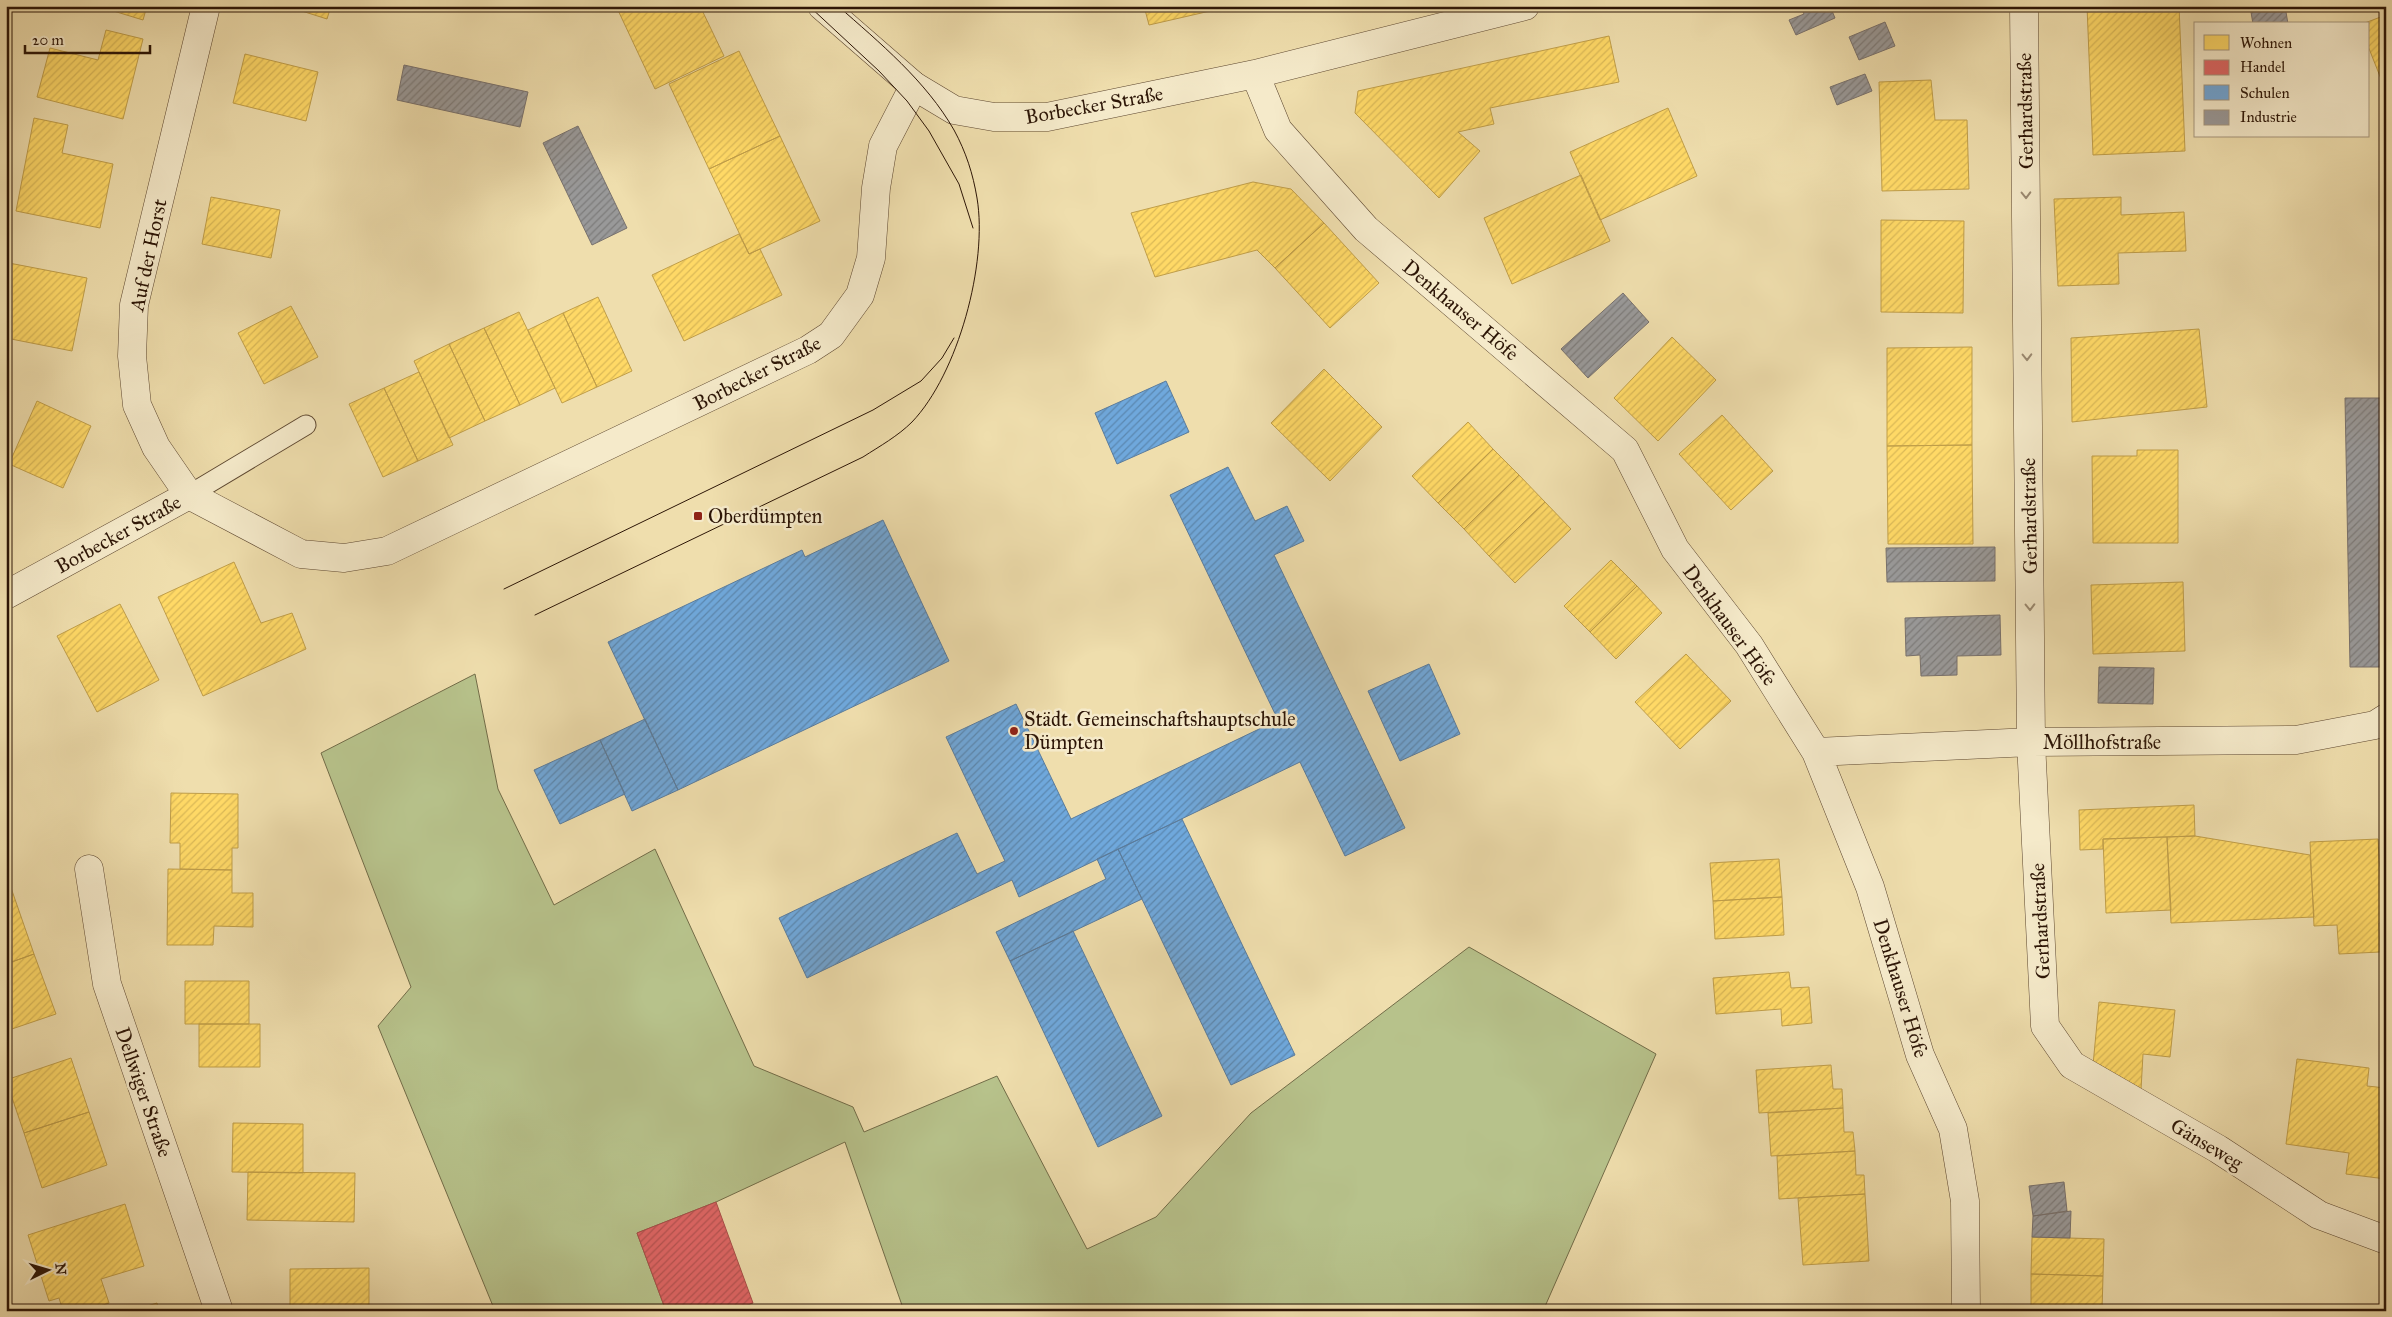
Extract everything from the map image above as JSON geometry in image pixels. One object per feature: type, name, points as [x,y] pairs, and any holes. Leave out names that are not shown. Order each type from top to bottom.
[{"type":"street","name":"Auf der Horst","points":[[189,495],[156,447],[137,405],[132,356],[134,305],[206,6]]},
{"type":"street","points":[[822,6],[914,86]]},
{"type":"street","name":"Borbecker Straße","points":[[6,595],[189,495],[301,554],[344,558],[387,551],[808,350],[831,335],[860,295],[871,258],[876,188],[883,146],[914,86],[954,110],[1016,118],[1070,113],[1255,74],[1525,6]]},
{"type":"street","name":"Gerhardstraße","points":[[2024,6],[2031,742],[2045,1026]]},
{"type":"street","name":"Denkhauser Höfe","points":[[1255,74],[1278,130],[1366,229],[1625,450],[1675,549],[1749,645],[1816,752],[1870,887],[1920,1055],[1953,1129],[1965,1202],[1966,1311]]},
{"type":"street","name":"Möllhofstraße","points":[[1816,752],[2031,742],[2296,740],[2375,725],[2386,718]]},
{"type":"street","name":"Dellwiger Straße","points":[[89,869],[107,984],[220,1311]]},
{"type":"street","name":"Gänseweg","points":[[2045,1026],[2072,1065],[2218,1148],[2320,1215],[2386,1240]]},
{"type":"lane","points":[[189,495],[306,425]]},
{"type":"green space","points":[[475,674],[498,789],[554,905],[655,849],[754,1066],[853,1107],[864,1132],[997,1076],[1087,1249],[1156,1217],[1251,1113],[1469,947],[1656,1054],[1543,1311],[904,1311],[845,1142],[716,1202],[637,1233],[666,1311],[495,1311],[378,1026],[411,987],[321,753]]},
{"type":"building: Wohnen","points":[[97,6],[147,6],[143,20]]},
{"type":"building: Wohnen","points":[[286,6],[331,6],[327,19]]},
{"type":"building: Wohnen","points":[[616,6],[700,6],[724,56],[655,89]]},
{"type":"building: Wohnen","points":[[1144,6],[1232,6],[1149,25]]},
{"type":"building: Wohnen","points":[[2087,6],[2179,6],[2185,151],[2093,155]]},
{"type":"building: Wohnen","points":[[2386,15],[2386,89],[2370,51],[2370,22],[2367,22]]},
{"type":"building: Wohnen","points":[[106,30],[143,39],[123,119],[37,97],[50,48],[98,60]]},
{"type":"building: Wohnen","points":[[1609,36],[1619,82],[1490,108],[1494,124],[1458,132],[1480,151],[1439,198],[1355,113],[1358,91]]},
{"type":"building: Wohnen","points":[[739,51],[780,136],[709,169],[669,84]]},
{"type":"building: Wohnen","points":[[245,54],[318,72],[306,121],[233,103]]},
{"type":"building: Wohnen","points":[[1931,80],[1935,120],[1967,120],[1969,189],[1882,191],[1879,82]]},
{"type":"building: Wohnen","points":[[1668,108],[1697,176],[1600,220],[1570,152]]},
{"type":"building: Wohnen","points":[[34,118],[68,125],[62,153],[113,164],[100,228],[16,211]]},
{"type":"building: Wohnen","points":[[780,136],[820,221],[749,254],[709,169]]},
{"type":"building: Wohnen","points":[[1581,175],[1610,241],[1512,284],[1484,218]]},
{"type":"building: Wohnen","points":[[1253,182],[1291,189],[1324,223],[1275,268],[1257,250],[1155,277],[1131,213]]},
{"type":"building: Wohnen","points":[[211,197],[280,210],[271,258],[202,244]]},
{"type":"building: Wohnen","points":[[2121,197],[2121,215],[2184,212],[2186,251],[2118,253],[2119,284],[2058,286],[2054,199]]},
{"type":"building: Wohnen","points":[[1881,220],[1964,221],[1963,313],[1881,312]]},
{"type":"building: Wohnen","points":[[1324,223],[1379,283],[1330,328],[1275,268]]},
{"type":"building: Wohnen","points":[[739,234],[749,254],[760,249],[782,295],[684,341],[652,275]]},
{"type":"building: Wohnen","points":[[9,263],[87,278],[72,351],[6,338],[6,278]]},
{"type":"building: Wohnen","points":[[598,297],[632,371],[597,387],[563,313]]},
{"type":"building: Wohnen","points":[[291,306],[318,357],[264,384],[238,333]]},
{"type":"building: Wohnen","points":[[519,312],[555,388],[520,405],[484,328]]},
{"type":"building: Wohnen","points":[[563,313],[597,387],[562,403],[528,330]]},
{"type":"building: Wohnen","points":[[484,328],[520,405],[485,421],[449,344]]},
{"type":"building: Wohnen","points":[[2199,329],[2207,407],[2072,422],[2071,338]]},
{"type":"building: Wohnen","points":[[1672,337],[1716,380],[1658,441],[1614,398]]},
{"type":"building: Wohnen","points":[[449,344],[485,421],[449,438],[414,361]]},
{"type":"building: Wohnen","points":[[1972,347],[1972,445],[1887,446],[1887,348]]},
{"type":"building: Wohnen","points":[[1324,369],[1382,427],[1330,481],[1271,423]]},
{"type":"building: Wohnen","points":[[419,372],[453,445],[418,461],[384,388]]},
{"type":"building: Wohnen","points":[[384,388],[418,461],[383,477],[349,404]]},
{"type":"building: Wohnen","points":[[37,401],[91,426],[63,488],[9,464]]},
{"type":"building: Wohnen","points":[[1722,415],[1773,471],[1731,510],[1679,454]]},
{"type":"building: Wohnen","points":[[1468,422],[1493,449],[1438,503],[1412,476]]},
{"type":"building: Wohnen","points":[[1972,445],[1973,544],[1888,544],[1887,446]]},
{"type":"building: Wohnen","points":[[1493,449],[1519,475],[1464,529],[1438,503]]},
{"type":"building: Wohnen","points":[[2137,450],[2178,450],[2178,543],[2093,543],[2092,456],[2137,456]]},
{"type":"building: Wohnen","points":[[1519,475],[1545,502],[1489,556],[1464,529]]},
{"type":"building: Wohnen","points":[[1545,502],[1571,529],[1515,583],[1489,556]]},
{"type":"building: Wohnen","points":[[1611,560],[1637,586],[1590,632],[1564,606]]},
{"type":"building: Wohnen","points":[[234,562],[261,623],[292,613],[306,649],[203,696],[158,597]]},
{"type":"building: Wohnen","points":[[2183,582],[2185,651],[2093,654],[2091,585]]},
{"type":"building: Wohnen","points":[[1637,586],[1662,613],[1616,659],[1590,632]]},
{"type":"building: Wohnen","points":[[120,604],[159,680],[97,712],[57,636]]},
{"type":"building: Wohnen","points":[[1686,654],[1731,701],[1680,749],[1635,702]]},
{"type":"building: Wohnen","points":[[171,793],[238,794],[238,848],[232,848],[232,870],[180,869],[180,843],[170,843]]},
{"type":"building: Wohnen","points":[[2194,805],[2195,836],[2103,839],[2103,849],[2080,850],[2079,810]]},
{"type":"building: Wohnen","points":[[2195,836],[2310,855],[2314,917],[2171,923],[2167,837]]},
{"type":"building: Wohnen","points":[[2167,837],[2171,910],[2106,913],[2103,839]]},
{"type":"building: Wohnen","points":[[2378,839],[2383,923],[2379,923],[2380,952],[2339,954],[2337,925],[2314,926],[2310,842]]},
{"type":"building: Wohnen","points":[[1779,859],[1782,897],[1713,901],[1710,863]]},
{"type":"building: Wohnen","points":[[168,869],[232,870],[232,893],[253,893],[253,927],[214,926],[213,945],[167,945]]},
{"type":"building: Wohnen","points":[[9,882],[34,954],[6,964],[6,883]]},
{"type":"building: Wohnen","points":[[1782,897],[1784,935],[1715,939],[1713,901]]},
{"type":"building: Wohnen","points":[[34,954],[56,1014],[6,1031],[6,964]]},
{"type":"building: Wohnen","points":[[1789,972],[1791,988],[1809,987],[1812,1023],[1782,1026],[1781,1009],[1716,1014],[1713,978]]},
{"type":"building: Wohnen","points":[[185,981],[249,981],[249,1024],[185,1024]]},
{"type":"building: Wohnen","points":[[2099,1002],[2175,1010],[2170,1057],[2143,1054],[2141,1090],[2093,1065]]},
{"type":"building: Wohnen","points":[[199,1024],[260,1024],[260,1067],[199,1067]]},
{"type":"building: Wohnen","points":[[71,1058],[89,1112],[24,1133],[6,1080]]},
{"type":"building: Wohnen","points":[[2297,1059],[2369,1068],[2367,1086],[2386,1088],[2386,1179],[2346,1174],[2349,1153],[2286,1144]]},
{"type":"building: Wohnen","points":[[1831,1065],[1833,1089],[1842,1089],[1843,1108],[1759,1113],[1756,1070]]},
{"type":"building: Wohnen","points":[[1843,1108],[1844,1132],[1853,1132],[1855,1151],[1771,1156],[1768,1113]]},
{"type":"building: Wohnen","points":[[89,1112],[107,1165],[42,1188],[24,1133]]},
{"type":"building: Wohnen","points":[[233,1123],[303,1124],[303,1173],[232,1172]]},
{"type":"building: Wohnen","points":[[1855,1151],[1856,1175],[1864,1175],[1865,1194],[1779,1199],[1777,1156]]},
{"type":"building: Wohnen","points":[[248,1172],[355,1173],[354,1222],[247,1220]]},
{"type":"building: Wohnen","points":[[1865,1194],[1869,1261],[1803,1265],[1798,1198]]},
{"type":"building: Wohnen","points":[[125,1204],[144,1266],[101,1279],[109,1303],[86,1311],[63,1311],[59,1298],[49,1301],[28,1235]]},
{"type":"building: Wohnen","points":[[2032,1237],[2104,1239],[2103,1276],[2031,1274]]},
{"type":"building: Wohnen","points":[[369,1268],[369,1311],[290,1311],[290,1269]]},
{"type":"building: Wohnen","points":[[2031,1274],[2103,1276],[2102,1311],[2031,1311]]},
{"type":"building: Wohnen","points":[[157,1303],[159,1311],[131,1311]]},
{"type":"building: Handel","points":[[716,1202],[753,1303],[732,1311],[666,1311],[637,1233]]},
{"type":"building: Schulen","points":[[1166,381],[1189,432],[1117,464],[1095,413]]},
{"type":"building: Schulen","points":[[1228,467],[1255,521],[1287,506],[1304,541],[1274,555],[1405,828],[1345,856],[1300,762],[1019,897],[1012,880],[807,978],[779,918],[957,833],[977,874],[1005,861],[946,737],[1016,704],[1071,819],[1278,720],[1170,495]]},
{"type":"building: Schulen","points":[[883,520],[949,661],[678,790],[608,642],[802,550],[805,557]]},
{"type":"building: Schulen","points":[[1429,664],[1460,734],[1400,761],[1368,691]]},
{"type":"building: Schulen","points":[[645,719],[678,790],[632,811],[600,740]]},
{"type":"building: Schulen","points":[[600,740],[625,794],[560,824],[534,770]]},
{"type":"building: Schulen","points":[[1182,819],[1295,1055],[1231,1085],[1118,849]]},
{"type":"building: Schulen","points":[[1118,849],[1142,899],[1010,961],[996,932],[1106,879],[1097,859]]},
{"type":"building: Schulen","points":[[1073,931],[1162,1116],[1098,1147],[1010,961]]},
{"type":"building: Industrie","points":[[1800,6],[1830,6],[1835,18],[1796,35],[1789,20],[1804,14]]},
{"type":"building: Industrie","points":[[2250,6],[2285,6],[2288,22],[2253,22]]},
{"type":"building: Industrie","points":[[1885,22],[1895,46],[1859,60],[1849,37]]},
{"type":"building: Industrie","points":[[404,65],[528,92],[520,127],[397,100]]},
{"type":"building: Industrie","points":[[1865,74],[1872,91],[1837,105],[1830,87]]},
{"type":"building: Industrie","points":[[578,126],[627,228],[592,245],[543,143]]},
{"type":"building: Industrie","points":[[1623,293],[1649,322],[1588,378],[1561,349]]},
{"type":"building: Industrie","points":[[2345,398],[2386,398],[2386,667],[2350,667]]},
{"type":"building: Industrie","points":[[1995,547],[1995,581],[1887,582],[1886,548]]},
{"type":"building: Industrie","points":[[2000,615],[2001,655],[1957,656],[1957,675],[1921,676],[1920,655],[1906,656],[1905,618]]},
{"type":"building: Industrie","points":[[2099,667],[2154,668],[2153,704],[2098,703]]},
{"type":"building: Industrie","points":[[2064,1182],[2067,1211],[2033,1216],[2029,1186]]},
{"type":"building: Industrie","points":[[2071,1211],[2070,1238],[2032,1237],[2033,1216]]},
{"type":"tram line","points":[[809,6],[879,71],[907,101],[929,131],[959,184],[973,228]]},
{"type":"tram line","points":[[535,615],[863,457],[895,436],[912,422],[928,401],[943,376],[956,347],[966,316],[978,254],[979,224],[977,198],[971,172],[954,130],[930,95],[870,34],[838,6]]},
{"type":"tram line","points":[[504,589],[873,410],[921,381],[942,358],[954,338]]},
{"type":"place","name":"Oberdümpten","points":[[698,516]]},
{"type":"place","name":"Städt. Gemeinschaftshauptschule Dümpten","points":[[1014,731]]}]
